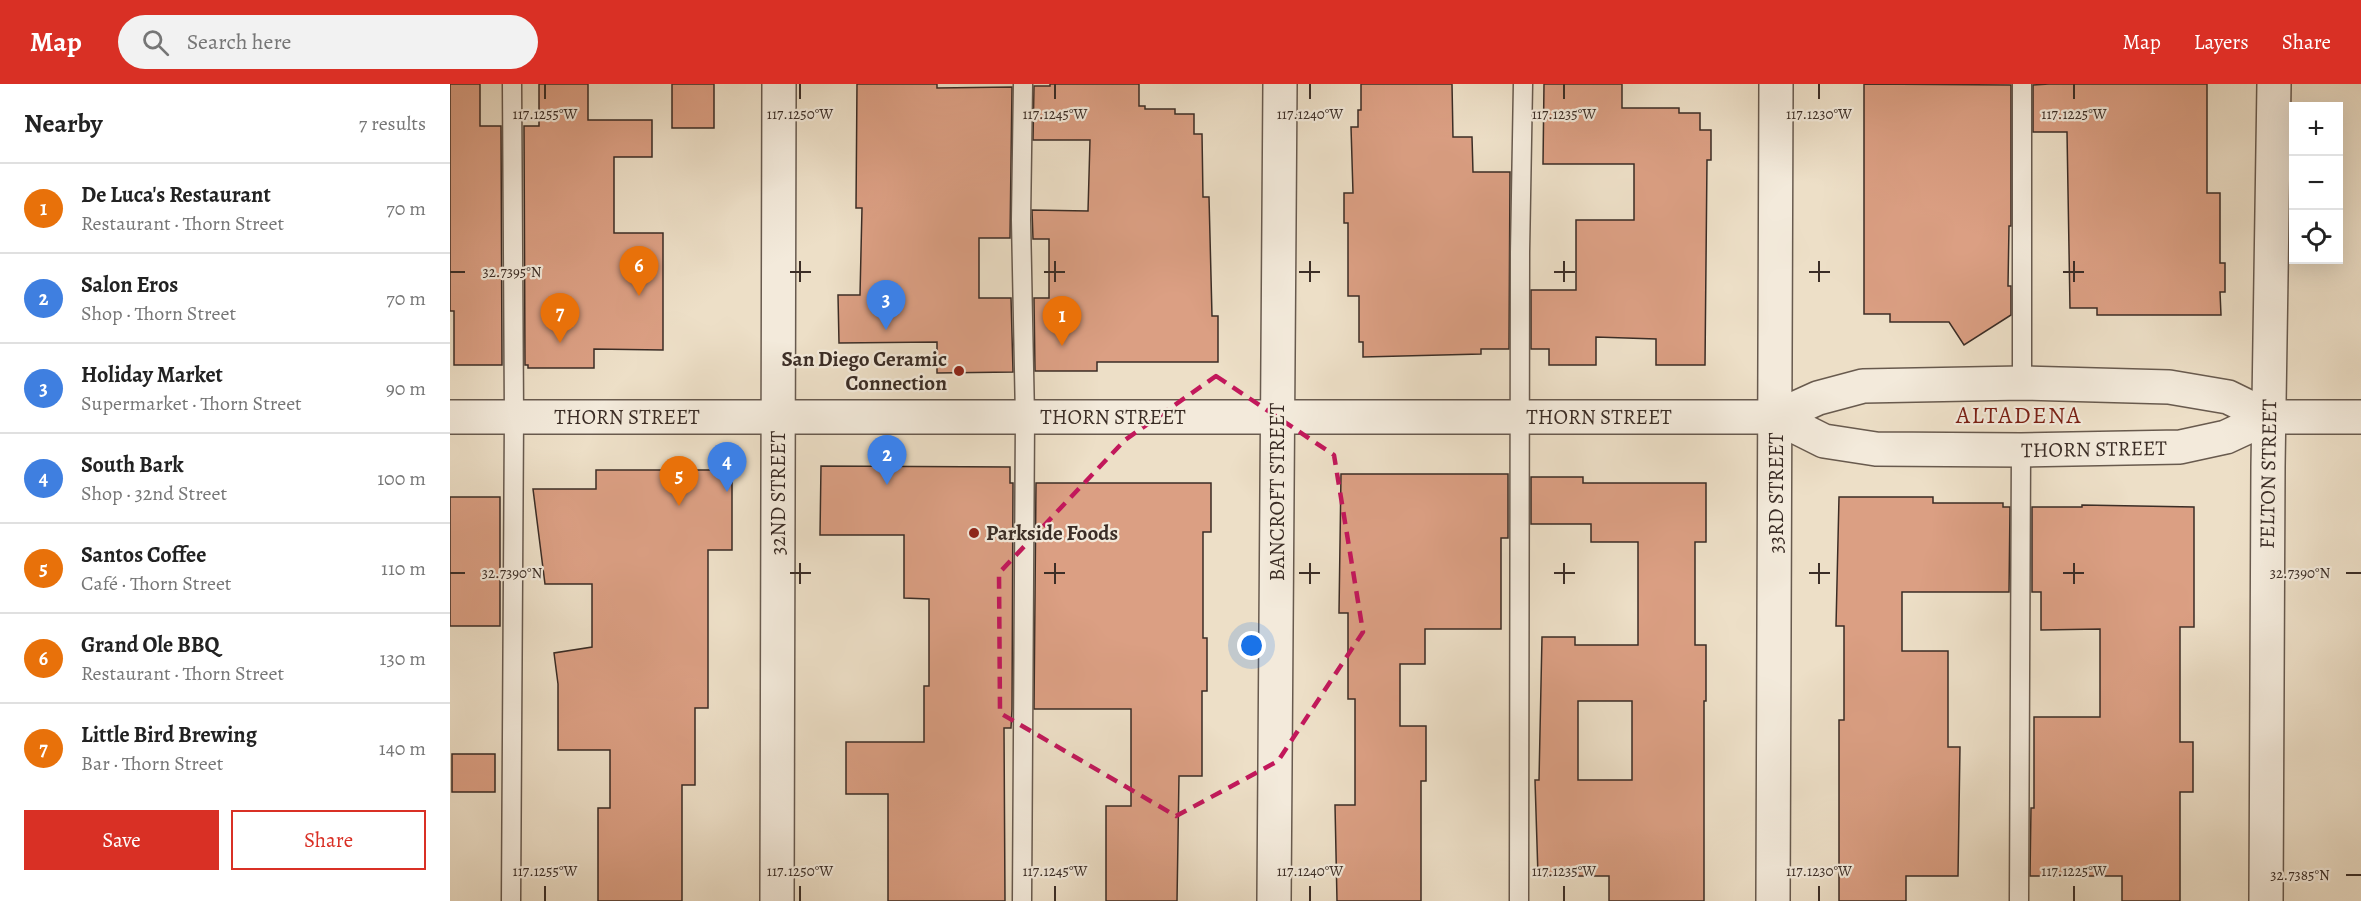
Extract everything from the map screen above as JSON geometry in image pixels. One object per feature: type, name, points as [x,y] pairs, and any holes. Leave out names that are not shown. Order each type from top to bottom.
[{"type":"street","name":"32ND STREET","points":[[777,901],[779,84]]},
{"type":"street","name":"BANCROFT STREET","points":[[1274,901],[1280,84]]},
{"type":"street","name":"33RD STREET","points":[[1773,901],[1776,84]]},
{"type":"street","name":"FELTON STREET","points":[[2266,901],[2274,84]]},
{"type":"street","name":"THORN STREET","points":[[450,417],[1776,417],[1818,398],[1863,386],[2022,383],[2169,387],[2228,397],[2269,417]]},
{"type":"street","name":"THORN STREET","points":[[1776,417],[1824,441],[1876,449],[2021,450],[2180,447],[2226,437],[2269,417],[2361,417]]},
{"type":"lane","points":[[511,901],[514,416],[512,84]]},
{"type":"lane","points":[[1022,901],[1025,418],[1021,220],[1023,84]]},
{"type":"lane","points":[[1519,901],[1520,252],[1523,84]]},
{"type":"lane","points":[[2022,84],[2022,383]]},
{"type":"lane","points":[[2019,901],[2021,450]]},
{"type":"highlighted area","points":[[1216,376],[1334,455],[1363,632],[1278,761],[1176,816],[1000,713],[999,573],[1125,440]]},
{"type":"building","points":[[450,84],[480,84],[480,126],[501,126],[502,365],[454,365],[454,311],[450,311]]},
{"type":"building","points":[[539,84],[588,84],[588,120],[652,120],[652,157],[614,157],[614,233],[663,233],[663,350],[594,349],[594,368],[528,368],[528,365],[525,365],[524,126],[539,126]]},
{"type":"building","points":[[672,84],[714,84],[714,128],[672,128]]},
{"type":"building","points":[[857,84],[937,84],[937,88],[1012,87],[1010,238],[979,238],[979,298],[1011,298],[1013,372],[937,373],[937,342],[839,343],[838,295],[860,295],[862,208],[856,208]]},
{"type":"building","points":[[1050,84],[1139,84],[1139,106],[1145,106],[1145,109],[1175,109],[1175,114],[1194,114],[1194,134],[1202,134],[1203,197],[1209,197],[1212,316],[1218,316],[1218,362],[1097,362],[1097,371],[1035,371],[1034,298],[1049,298],[1049,239],[1033,239],[1032,210],[1088,211],[1090,140],[1033,140],[1034,86],[1050,86]]},
{"type":"building","points":[[1361,84],[1452,84],[1453,137],[1472,137],[1473,172],[1510,172],[1509,349],[1481,349],[1481,354],[1363,357],[1363,342],[1359,342],[1359,296],[1348,296],[1348,223],[1344,223],[1344,193],[1353,193],[1351,127],[1358,127],[1358,110],[1361,110]]},
{"type":"building","points":[[1544,84],[1622,84],[1622,108],[1679,108],[1679,113],[1700,113],[1700,130],[1711,130],[1711,160],[1707,160],[1705,365],[1656,365],[1656,339],[1596,337],[1596,365],[1549,365],[1549,349],[1531,349],[1531,290],[1576,290],[1576,220],[1634,220],[1634,164],[1543,164]]},
{"type":"building","points":[[1864,84],[2011,85],[2011,226],[2009,226],[2008,286],[2011,286],[2011,315],[1964,345],[1949,322],[1890,322],[1890,314],[1864,314]]},
{"type":"building","points":[[2207,84],[2207,193],[2220,193],[2220,263],[2225,263],[2225,292],[2220,292],[2221,315],[2097,315],[2097,308],[2070,308],[2067,132],[2033,132],[2033,85]]},
{"type":"building","points":[[821,466],[1010,467],[1010,483],[1013,483],[1012,709],[1011,728],[1004,728],[1005,901],[888,901],[888,794],[846,794],[846,742],[924,742],[924,686],[929,686],[929,599],[904,598],[904,535],[820,535]]},
{"type":"building","points":[[596,470],[732,470],[732,550],[708,550],[708,708],[695,708],[695,785],[682,785],[682,901],[598,901],[598,808],[610,808],[610,750],[558,750],[558,684],[554,653],[592,647],[592,584],[545,584],[533,489],[596,489]]},
{"type":"building","points":[[1341,474],[1508,474],[1508,538],[1501,538],[1501,629],[1425,629],[1425,664],[1400,664],[1400,726],[1426,726],[1426,781],[1421,781],[1421,901],[1337,901],[1335,805],[1355,805],[1355,699],[1348,699],[1348,613],[1339,613]]},
{"type":"building","points":[[1531,477],[1583,477],[1583,483],[1706,483],[1706,542],[1695,542],[1695,645],[1706,645],[1704,901],[1609,901],[1609,876],[1538,876],[1535,780],[1539,780],[1542,637],[1575,637],[1575,645],[1638,645],[1638,542],[1591,542],[1591,524],[1531,524]],"holes":[[[1578,701],[1632,701],[1632,780],[1578,780]]]},
{"type":"building","points":[[1036,483],[1211,483],[1211,532],[1203,532],[1203,638],[1207,638],[1207,691],[1202,691],[1202,776],[1179,776],[1177,901],[1106,901],[1106,806],[1131,806],[1131,709],[1034,709]]},
{"type":"building","points":[[450,497],[500,497],[500,626],[450,626]]},
{"type":"building","points":[[1839,497],[1933,497],[1933,503],[2003,503],[2003,507],[2010,507],[2009,592],[1902,592],[1902,651],[1948,651],[1948,747],[1960,747],[1958,876],[1906,876],[1906,901],[1839,901],[1839,720],[1844,720],[1844,626],[1836,626]]},
{"type":"building","points":[[2082,505],[2194,507],[2194,627],[2180,627],[2180,742],[2193,742],[2193,792],[2180,792],[2180,901],[2122,901],[2122,876],[2030,876],[2031,808],[2034,808],[2034,717],[2100,717],[2100,629],[2041,630],[2041,592],[2032,592],[2032,507],[2082,507]]},
{"type":"building","points":[[452,754],[495,754],[495,792],[452,792]]},
{"type":"place","name":"Grand Ole BBQ","points":[[639,296]]},
{"type":"place","name":"Holiday Market","points":[[886,330]]},
{"type":"place","name":"Little Bird Brewing","points":[[560,343]]},
{"type":"place","name":"De Luca's Restaurant","points":[[1062,346]]},
{"type":"place","name":"San Diego Ceramic Connection","points":[[959,371]]},
{"type":"place","name":"Salon Eros","points":[[887,485]]},
{"type":"place","name":"South Bark","points":[[727,492]]},
{"type":"place","name":"Santos Coffee","points":[[679,506]]},
{"type":"place","name":"Parkside Foods","points":[[974,533]]},
{"type":"district","name":"ALTADENA","points":[[2019,415]]}]
